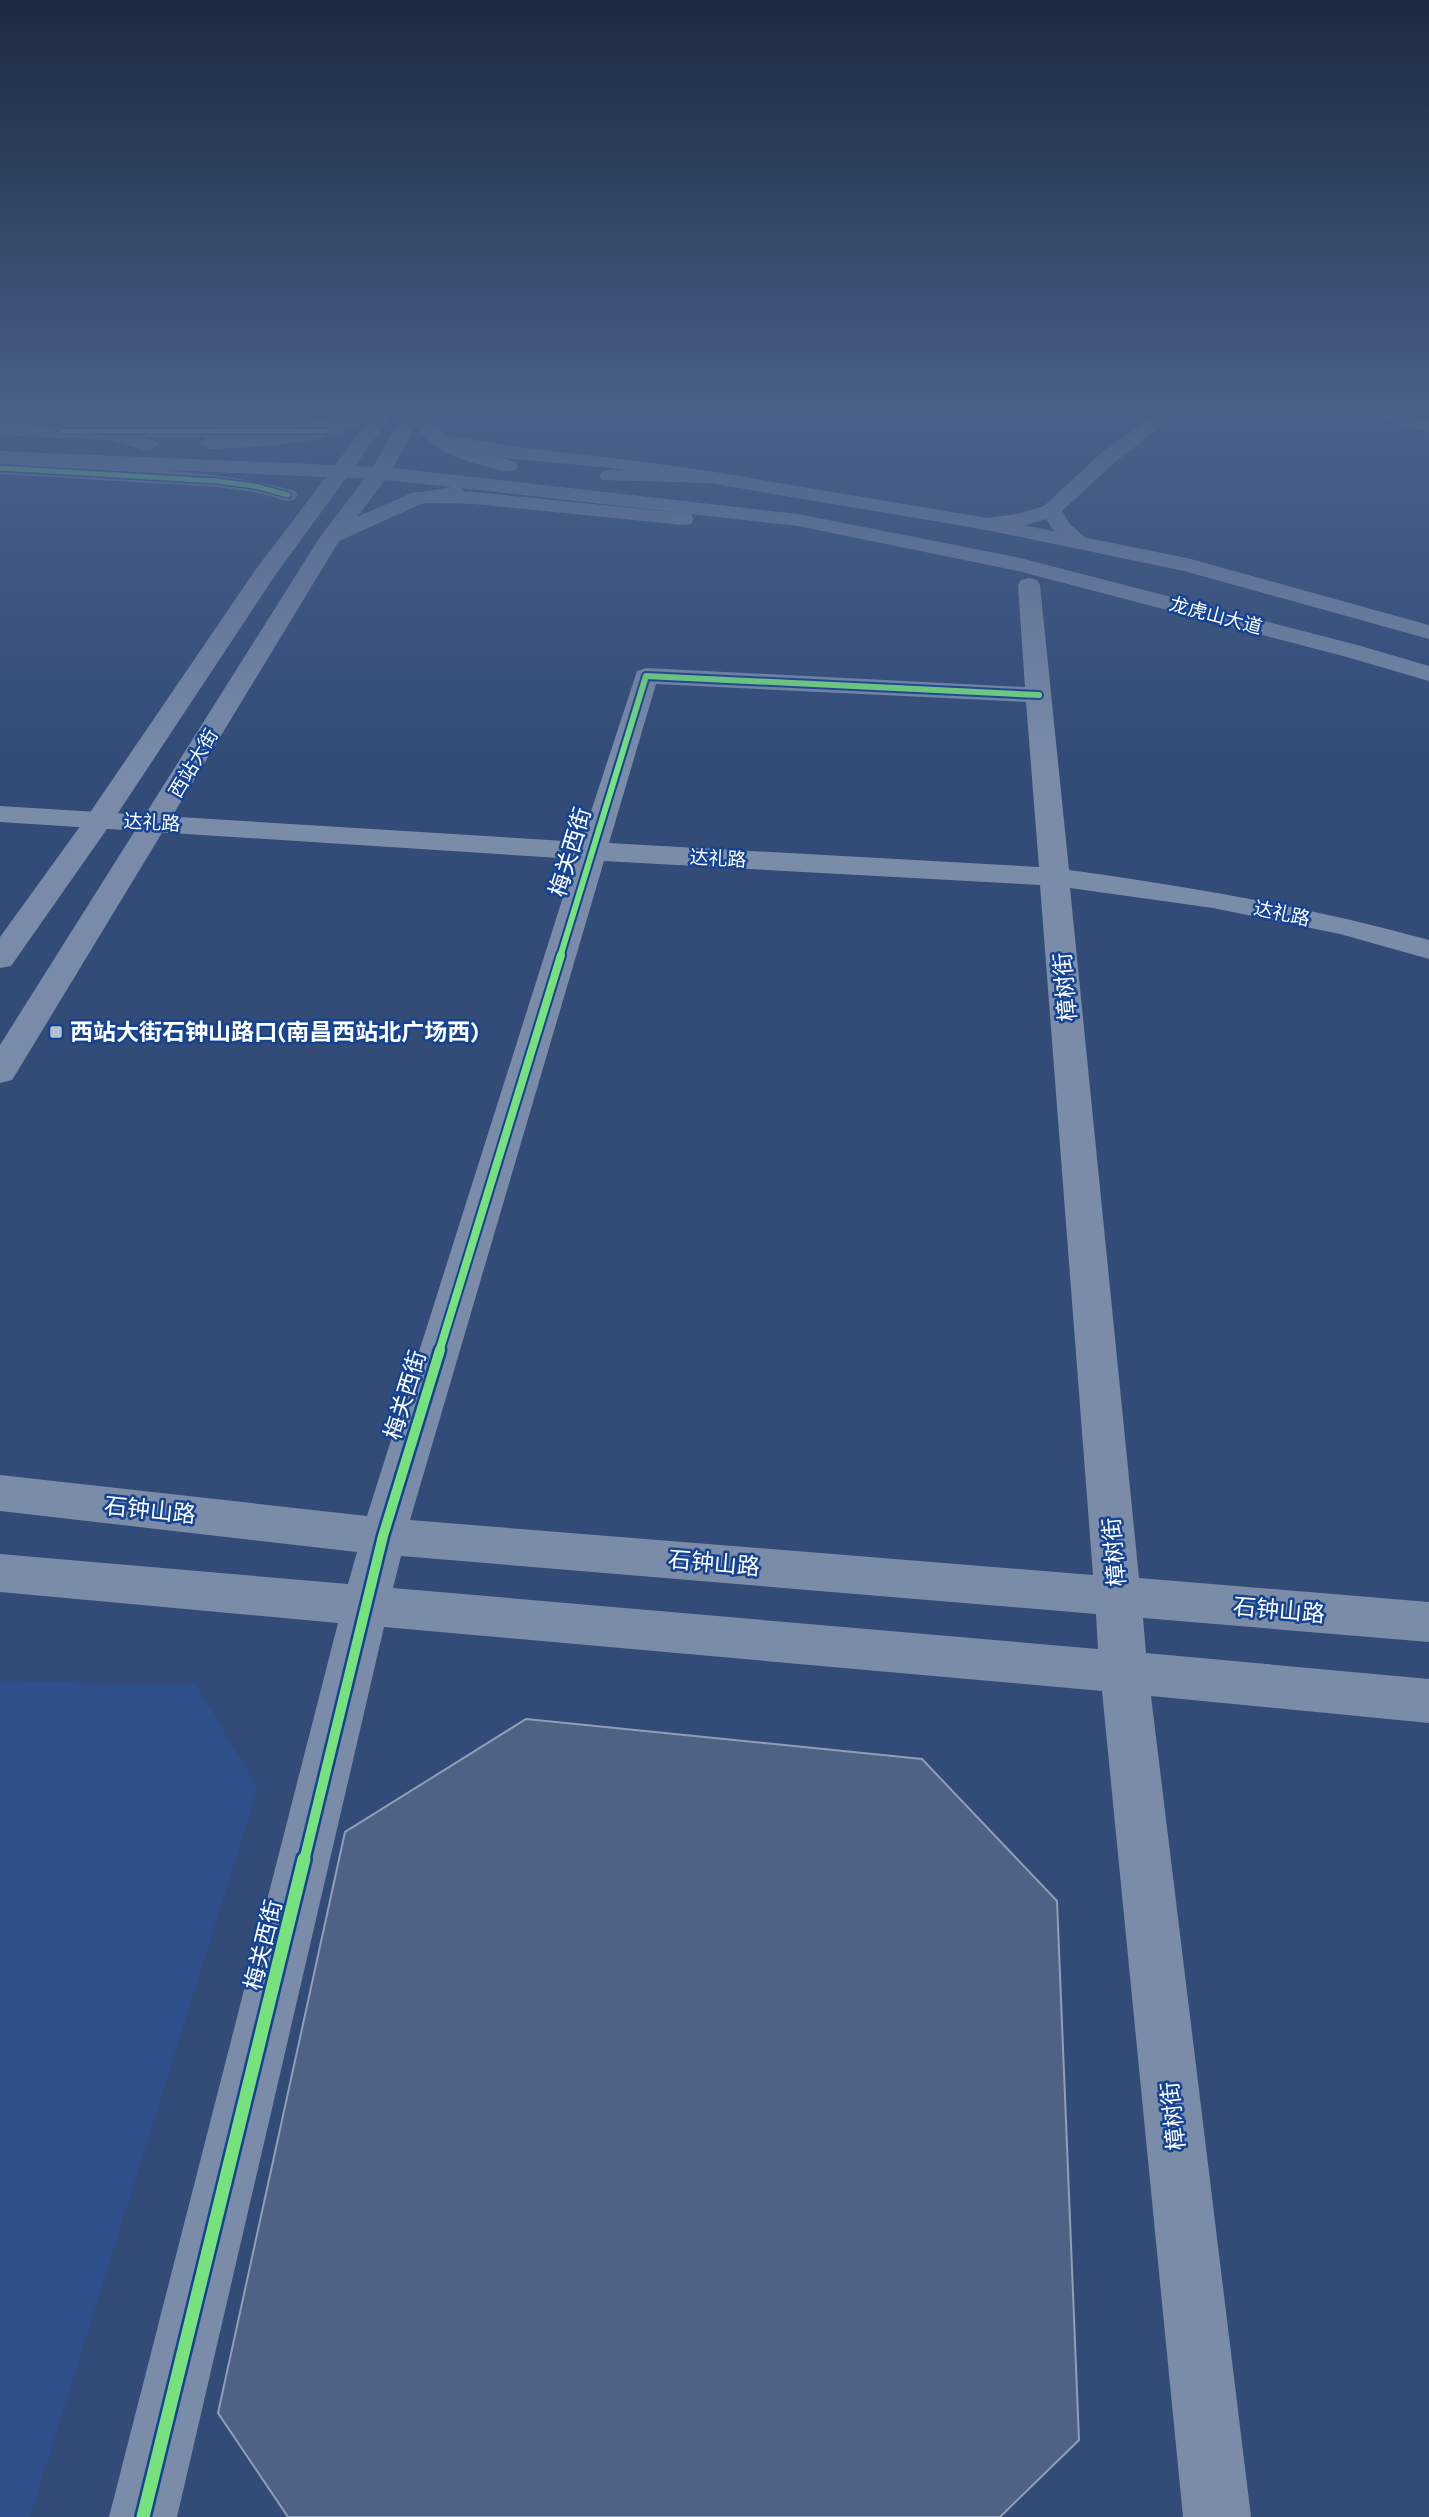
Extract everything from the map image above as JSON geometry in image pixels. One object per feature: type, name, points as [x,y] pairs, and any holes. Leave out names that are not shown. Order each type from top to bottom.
[{"type":"main road","points":[[264,574],[290,530]]},
{"type":"main road","name":"西站大街","points":[[0,959],[100,819],[264,574],[297,530]]},
{"type":"main road","name":"西站大街","points":[[0,1072],[336,530]]},
{"type":"main road","points":[[331,537],[345,530]]},
{"type":"main road","points":[[762,530],[829,540],[1237,635],[1429,695]]},
{"type":"main road","name":"龙虎山大道","points":[[850,530],[1020,565],[1352,651],[1429,674]]},
{"type":"main road","name":"龙虎山大道","points":[[944,530],[1040,548],[1207,586],[1429,647]]},
{"type":"main road","points":[[1020,530],[1187,565],[1424,630]]},
{"type":"main road","points":[[1370,677],[1429,687]]},
{"type":"street","points":[[1065,530],[1079,542]]},
{"type":"street","name":"樟树街","points":[[1029,585],[1125,1671],[1217,2517]]},
{"type":"street","name":"梅关西街","points":[[143,2517],[383,1536],[590,851],[646,676],[1039,695]]},
{"type":"street","name":"达礼路","points":[[0,814],[1055,877],[1213,899],[1345,926],[1429,950]]},
{"type":"street","name":"石钟山路","points":[[0,1493],[383,1536],[1429,1622]]},
{"type":"street","points":[[0,1573],[365,1607],[1125,1671],[1429,1701]]},
{"type":"water","points":[[0,1681],[196,1684],[258,1788],[30,2517],[0,2517]]},
{"type":"building","points":[[526,1719],[922,1759],[1057,1901],[1079,2440],[1000,2517],[288,2517],[218,2413],[345,1832]]},
{"type":"cycle path","points":[[143,2517],[383,1536],[646,676],[1039,695]]},
{"type":"place","name":"西站大街石钟山路口(南昌西站北广场西)","points":[[56,1032]]}]
